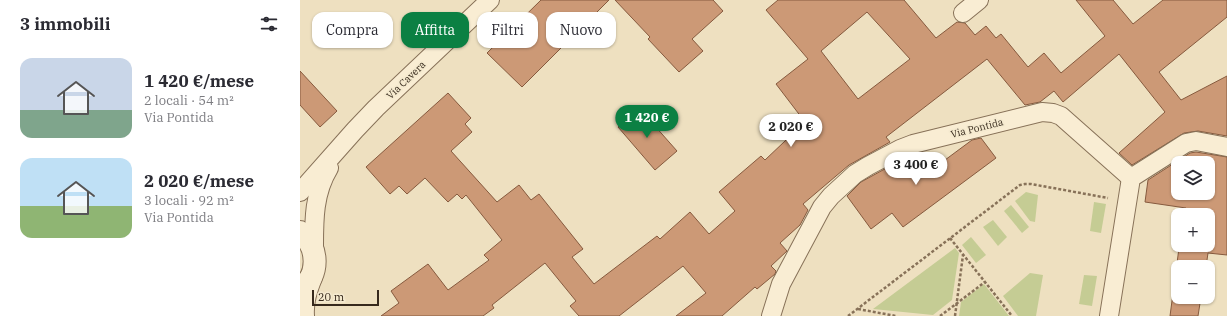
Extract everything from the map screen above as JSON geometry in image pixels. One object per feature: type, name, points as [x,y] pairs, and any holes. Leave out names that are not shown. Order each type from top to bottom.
[{"type":"street","name":"Via Cavera","points":[[300,192],[376,108],[490,0]]},
{"type":"street","points":[[963,13],[979,0]]},
{"type":"street","name":"Via Pontida","points":[[771,316],[781,284],[822,207],[831,196],[855,174],[913,144],[1042,112],[1053,113],[1061,116],[1131,178]]},
{"type":"street","points":[[1109,316],[1131,178],[1186,143],[1196,142],[1227,147]]},
{"type":"street","name":"Via Cavera","points":[[314,252],[314,218],[319,188],[323,177],[342,146]]},
{"type":"street","points":[[300,232],[309,241],[314,252],[315,264],[304,300]]},
{"type":"path","points":[[848,316],[1020,186],[1025,184],[1112,198]]},
{"type":"path","points":[[950,238],[1012,316]]},
{"type":"path","points":[[955,316],[964,254]]},
{"type":"path","points":[[940,316],[985,282]]},
{"type":"path","points":[[857,309],[896,316]]},
{"type":"green space","points":[[1026,192],[1038,195],[1035,222],[1030,221],[1015,201]]},
{"type":"green space","points":[[1094,202],[1106,204],[1101,233],[1090,231]]},
{"type":"green space","points":[[1011,205],[1029,227],[1022,233],[1004,211]]},
{"type":"green space","points":[[993,220],[1007,237],[998,246],[983,227]]},
{"type":"green space","points":[[971,237],[986,255],[976,263],[962,245]]},
{"type":"green space","points":[[955,248],[959,253],[952,300],[933,315],[873,309]]},
{"type":"green space","points":[[1030,273],[1043,275],[1036,316],[1018,316],[1003,296]]},
{"type":"green space","points":[[1084,275],[1097,276],[1092,306],[1079,304]]},
{"type":"green space","points":[[984,284],[1009,316],[959,316],[961,302]]},
{"type":"building","points":[[541,0],[609,0],[597,12],[546,12],[546,48],[561,48],[522,87],[487,53],[492,48],[538,48],[538,12],[529,12]]},
{"type":"building","points":[[615,0],[713,0],[723,11],[692,39],[703,51],[679,72],[648,39],[650,37]]},
{"type":"building","points":[[778,0],[904,0],[936,38],[957,22],[965,23],[975,35],[986,26],[996,38],[1001,34],[1028,67],[1044,53],[1061,73],[1105,36],[1076,0],[1113,0],[1133,24],[1163,0],[1227,0],[1227,17],[1159,72],[1181,100],[1227,76],[1227,136],[1198,131],[1184,133],[1132,165],[1119,153],[1165,112],[1119,54],[1063,102],[1054,91],[1040,102],[1025,105],[987,59],[886,137],[890,142],[849,165],[803,204],[808,210],[800,225],[780,243],[787,251],[771,266],[776,271],[775,274],[757,289],[755,287],[722,316],[676,316],[706,293],[683,266],[619,316],[579,316],[570,306],[576,301],[545,263],[492,305],[494,308],[483,316],[381,316],[399,303],[391,291],[428,264],[448,290],[489,260],[484,255],[502,240],[466,195],[462,199],[457,194],[448,202],[425,178],[407,194],[399,186],[390,194],[366,167],[448,93],[471,118],[465,124],[472,132],[451,151],[497,202],[519,185],[531,200],[539,194],[583,249],[572,257],[594,284],[657,236],[660,239],[690,212],[709,234],[735,211],[719,192],[761,156],[765,160],[805,122],[776,84],[808,59],[766,10]],"holes":[[[867,12],[910,59],[858,99],[821,51]]]},
{"type":"building","points":[[300,71],[337,111],[320,127],[300,105]]},
{"type":"building","points":[[639,108],[677,151],[655,170],[618,127]]},
{"type":"building","points":[[981,138],[996,158],[903,227],[892,213],[871,229],[847,196],[861,182],[903,159],[918,180],[972,140]]},
{"type":"building","points":[[1196,152],[1227,157],[1227,255],[1208,253],[1207,260],[1177,260],[1178,252],[1215,252],[1215,208],[1186,208],[1145,202],[1148,180],[1171,165],[1171,200],[1215,200],[1215,156],[1185,156]]},
{"type":"building","points":[[1172,304],[1200,304],[1198,316],[1170,316]]}]
